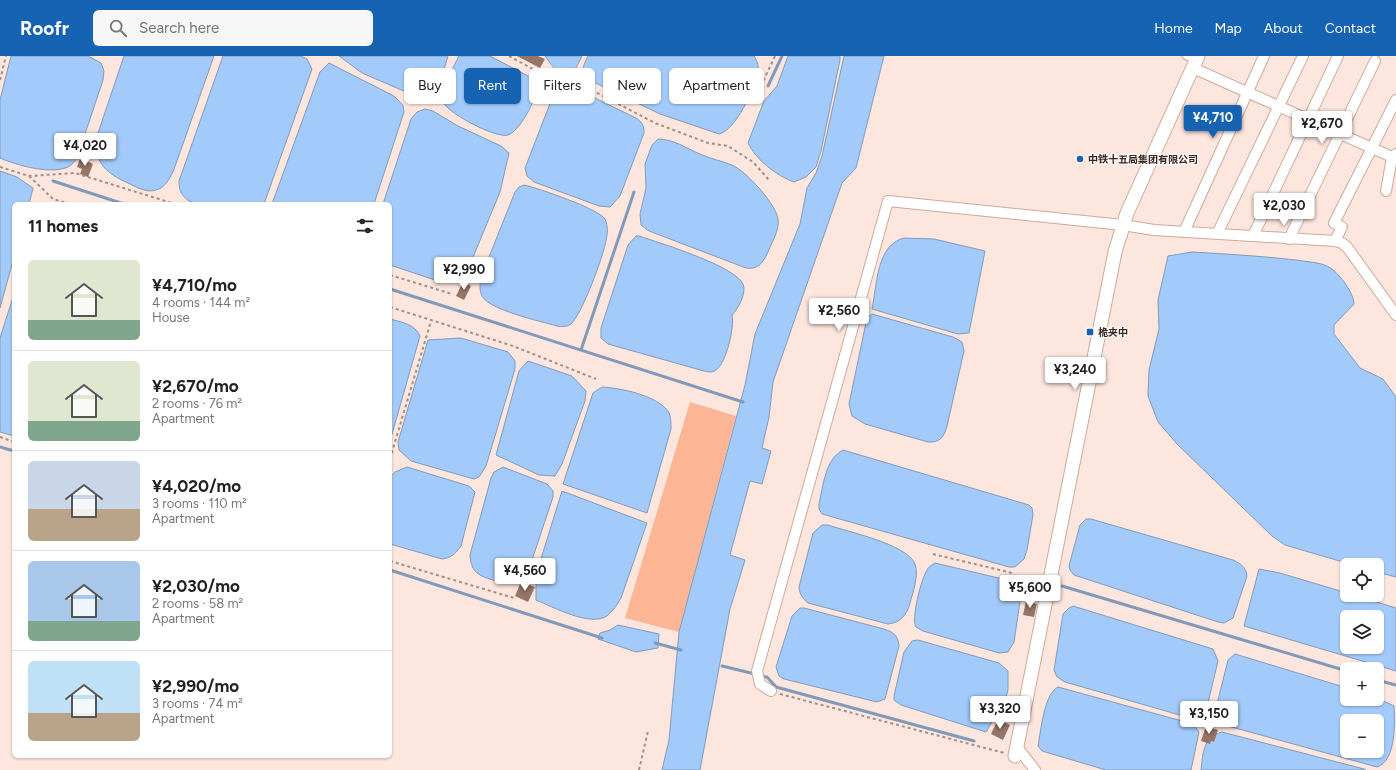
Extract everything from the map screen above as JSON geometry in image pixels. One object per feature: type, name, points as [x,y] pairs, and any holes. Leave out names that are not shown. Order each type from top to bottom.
[{"type":"street","points":[[1184,232],[1264,56]]},
{"type":"street","points":[[1217,234],[1303,56]]},
{"type":"street","points":[[1253,236],[1338,56]]},
{"type":"street","points":[[1035,770],[1016,751],[1115,252],[1127,213],[1193,60],[1247,92],[1372,148],[1394,155],[1386,191],[1396,182]]},
{"type":"street","points":[[1289,238],[1375,61]]},
{"type":"street","points":[[1335,241],[1342,227],[1334,223],[1396,100]]},
{"type":"street","points":[[771,691],[760,684],[758,671],[888,201],[1184,232],[1335,241],[1342,243],[1347,247],[1396,315]]},
{"type":"path","points":[[0,80],[6,56]]},
{"type":"path","points":[[510,56],[540,73],[578,83],[655,123],[708,143],[728,146],[753,162],[769,180]]},
{"type":"path","points":[[764,80],[775,56]]},
{"type":"path","points":[[0,167],[29,176],[75,173],[169,202]]},
{"type":"path","points":[[29,176],[53,199],[63,202]]},
{"type":"path","points":[[392,276],[452,294]]},
{"type":"path","points":[[392,308],[513,346],[596,379]]},
{"type":"path","points":[[392,452],[431,321]]},
{"type":"path","points":[[0,437],[12,441]]},
{"type":"path","points":[[933,554],[1012,573],[1045,605]]},
{"type":"path","points":[[392,562],[514,598]]},
{"type":"path","points":[[771,691],[1016,751]]},
{"type":"path","points":[[639,770],[648,731]]},
{"type":"shaded area","points":[[690,402],[736,416],[679,632],[625,618]]},
{"type":"water","points":[[11,56],[88,56],[101,63],[104,71],[103,80],[77,158],[69,167],[58,170],[32,168],[0,158],[0,100]]},
{"type":"water","points":[[124,56],[214,56],[173,172],[164,185],[153,191],[139,188],[114,176],[103,166],[98,154],[97,136]]},
{"type":"water","points":[[223,56],[301,56],[307,59],[312,69],[265,202],[191,202],[185,198],[182,193],[179,181]]},
{"type":"water","points":[[339,56],[448,56],[444,68],[404,68],[404,91],[362,73]]},
{"type":"water","points":[[459,56],[490,56],[513,68],[464,68],[464,104],[521,104],[521,72],[529,76],[529,104],[532,104],[522,122],[512,133],[502,135],[493,133],[470,123],[450,110],[445,104],[456,104],[456,68],[453,68]]},
{"type":"water","points":[[545,56],[582,56],[576,68],[554,68]]},
{"type":"water","points":[[588,56],[754,56],[758,63],[758,68],[669,68],[669,104],[746,104],[732,125],[719,134],[660,114],[639,104],[661,104],[661,68],[603,68],[603,87],[595,83],[595,68],[584,68]]},
{"type":"water","points":[[788,56],[840,56],[821,151],[816,167],[806,177],[794,182],[774,172],[768,167],[756,155],[748,143],[764,101],[777,86]]},
{"type":"water","points":[[844,56],[884,56],[856,168],[842,183],[773,382],[769,417],[762,448],[771,451],[762,484],[750,481],[730,555],[745,560],[730,609],[700,770],[662,770],[669,740],[679,632],[745,385],[755,334],[800,224],[807,188],[816,173],[822,156]]},
{"type":"water","points":[[329,63],[394,96],[403,105],[404,112],[375,202],[273,202],[320,72]]},
{"type":"water","points":[[595,98],[603,102],[603,104],[607,104],[636,118],[643,126],[644,133],[620,196],[610,207],[599,206],[534,182],[527,176],[525,168],[550,104],[595,104]]},
{"type":"water","points":[[425,109],[433,111],[458,126],[501,146],[509,153],[500,192],[471,262],[461,275],[451,282],[441,282],[392,266],[392,202],[384,202],[411,119],[417,112]]},
{"type":"water","points":[[658,139],[674,142],[704,156],[732,165],[745,174],[760,189],[776,213],[778,228],[765,257],[759,265],[753,268],[746,268],[649,231],[641,225],[640,214],[646,188],[645,164],[652,145]]},
{"type":"water","points":[[0,171],[17,177],[33,188],[30,202],[12,202],[12,264],[0,308]]},
{"type":"water","points":[[524,185],[554,194],[592,210],[605,219],[606,222],[607,237],[597,271],[581,309],[576,318],[568,326],[557,326],[504,310],[494,306],[481,294],[481,277],[515,192],[519,187]]},
{"type":"water","points":[[636,236],[696,256],[712,263],[737,277],[743,284],[743,296],[737,309],[732,315],[733,320],[731,336],[726,353],[720,366],[714,371],[704,371],[608,344],[601,338],[601,328],[628,245]]},
{"type":"water","points":[[904,238],[934,239],[985,251],[969,333],[958,334],[872,309],[879,268],[883,257],[895,242]]},
{"type":"water","points":[[1192,252],[1270,257],[1313,262],[1322,264],[1333,270],[1349,289],[1352,294],[1354,304],[1334,325],[1334,334],[1360,368],[1383,379],[1396,397],[1396,577],[1384,574],[1384,558],[1340,558],[1340,561],[1285,545],[1272,536],[1178,445],[1158,422],[1148,396],[1149,370],[1159,329],[1158,300],[1168,256]]},
{"type":"water","points":[[12,300],[12,435],[0,432],[0,338]]},
{"type":"water","points":[[872,314],[953,337],[962,342],[964,351],[947,426],[943,436],[938,440],[928,442],[865,424],[852,416],[849,404],[867,318]]},
{"type":"water","points":[[392,320],[411,326],[420,336],[392,434]]},
{"type":"water","points":[[461,338],[508,352],[515,361],[515,369],[486,466],[479,477],[474,479],[411,461],[399,450],[398,442],[428,340]]},
{"type":"water","points":[[528,361],[572,376],[586,391],[585,401],[562,464],[555,476],[539,475],[496,455],[519,371]]},
{"type":"water","points":[[602,387],[637,393],[662,405],[669,413],[671,429],[647,513],[563,484],[593,393]]},
{"type":"water","points":[[843,450],[1029,505],[1032,508],[1033,515],[1024,559],[1015,567],[1009,567],[822,514],[819,509],[819,504],[826,474],[832,460]]},
{"type":"water","points":[[407,467],[469,486],[475,492],[461,546],[450,557],[442,559],[392,545],[392,475],[395,472]]},
{"type":"water","points":[[503,467],[547,484],[553,491],[553,497],[528,572],[503,582],[499,582],[478,574],[473,568],[470,555],[491,478],[494,472]]},
{"type":"water","points":[[562,491],[647,523],[621,598],[615,608],[607,616],[600,619],[582,618],[536,600],[536,575]]},
{"type":"water","points":[[1086,519],[1091,519],[1233,560],[1243,566],[1247,576],[1233,618],[1224,623],[1218,622],[1074,575],[1069,566],[1080,525]]},
{"type":"water","points":[[822,525],[828,525],[876,540],[901,550],[910,557],[915,564],[916,578],[909,607],[902,618],[896,622],[888,624],[808,603],[804,600],[799,587],[813,533]]},
{"type":"water","points":[[935,563],[1007,580],[1018,589],[1021,595],[1014,642],[1008,652],[999,653],[923,631],[916,627],[915,617],[917,600],[924,576],[931,565]]},
{"type":"water","points":[[1259,569],[1280,573],[1340,591],[1340,602],[1377,602],[1396,608],[1396,671],[1384,667],[1384,662],[1366,662],[1244,626]]},
{"type":"water","points":[[1073,606],[1213,649],[1218,661],[1207,707],[1201,717],[1196,719],[1190,718],[1065,682],[1057,677],[1054,670],[1063,614]]},
{"type":"water","points":[[800,608],[884,629],[894,634],[898,639],[899,646],[885,699],[877,702],[784,679],[779,676],[776,667],[792,616]]},
{"type":"water","points":[[618,625],[659,634],[658,648],[636,652],[598,639],[600,633],[610,630]]},
{"type":"water","points":[[918,640],[999,663],[1008,671],[1008,690],[1005,700],[986,732],[901,705],[894,700],[904,652],[912,641]]},
{"type":"water","points":[[1235,654],[1340,686],[1340,706],[1384,706],[1384,701],[1394,706],[1393,741],[1388,757],[1377,767],[1344,758],[1384,758],[1384,714],[1340,714],[1340,757],[1217,723],[1214,716],[1228,660]]},
{"type":"water","points":[[1058,687],[1193,724],[1199,732],[1191,770],[1106,770],[1042,751],[1038,746],[1046,705],[1053,691]]},
{"type":"water","points":[[1222,732],[1366,770],[1201,770],[1205,746],[1211,738]]},
{"type":"building","points":[[517,56],[538,56],[545,59],[540,68]]},
{"type":"building","points":[[80,158],[93,164],[88,177],[80,174],[82,169],[77,167]]},
{"type":"building","points":[[463,282],[471,286],[464,300],[456,296]]},
{"type":"building","points":[[521,582],[535,587],[528,602],[515,596]]},
{"type":"building","points":[[1026,601],[1037,604],[1034,617],[1023,615]]},
{"type":"building","points":[[998,719],[1010,725],[1003,740],[991,734]]},
{"type":"building","points":[[1206,726],[1218,730],[1214,742],[1211,741],[1210,744],[1201,741]]},
{"type":"waterway","points":[[768,86],[782,56]]},
{"type":"waterway","points":[[53,181],[118,202]]},
{"type":"waterway","points":[[581,350],[634,192]]},
{"type":"waterway","points":[[392,290],[743,402]]},
{"type":"waterway","points":[[0,447],[12,450]]},
{"type":"waterway","points":[[392,571],[602,638]]},
{"type":"waterway","points":[[1062,586],[1340,669]]},
{"type":"waterway","points":[[655,643],[681,650]]},
{"type":"waterway","points":[[722,666],[755,674]]},
{"type":"waterway","points":[[761,676],[767,677],[776,687],[974,741]]},
{"type":"waterway","points":[[1384,682],[1396,685]]},
{"type":"place","name":"中铁十五局集团有限公司","points":[[1080,159]]},
{"type":"place","name":"桅夹中","points":[[1090,332]]}]
